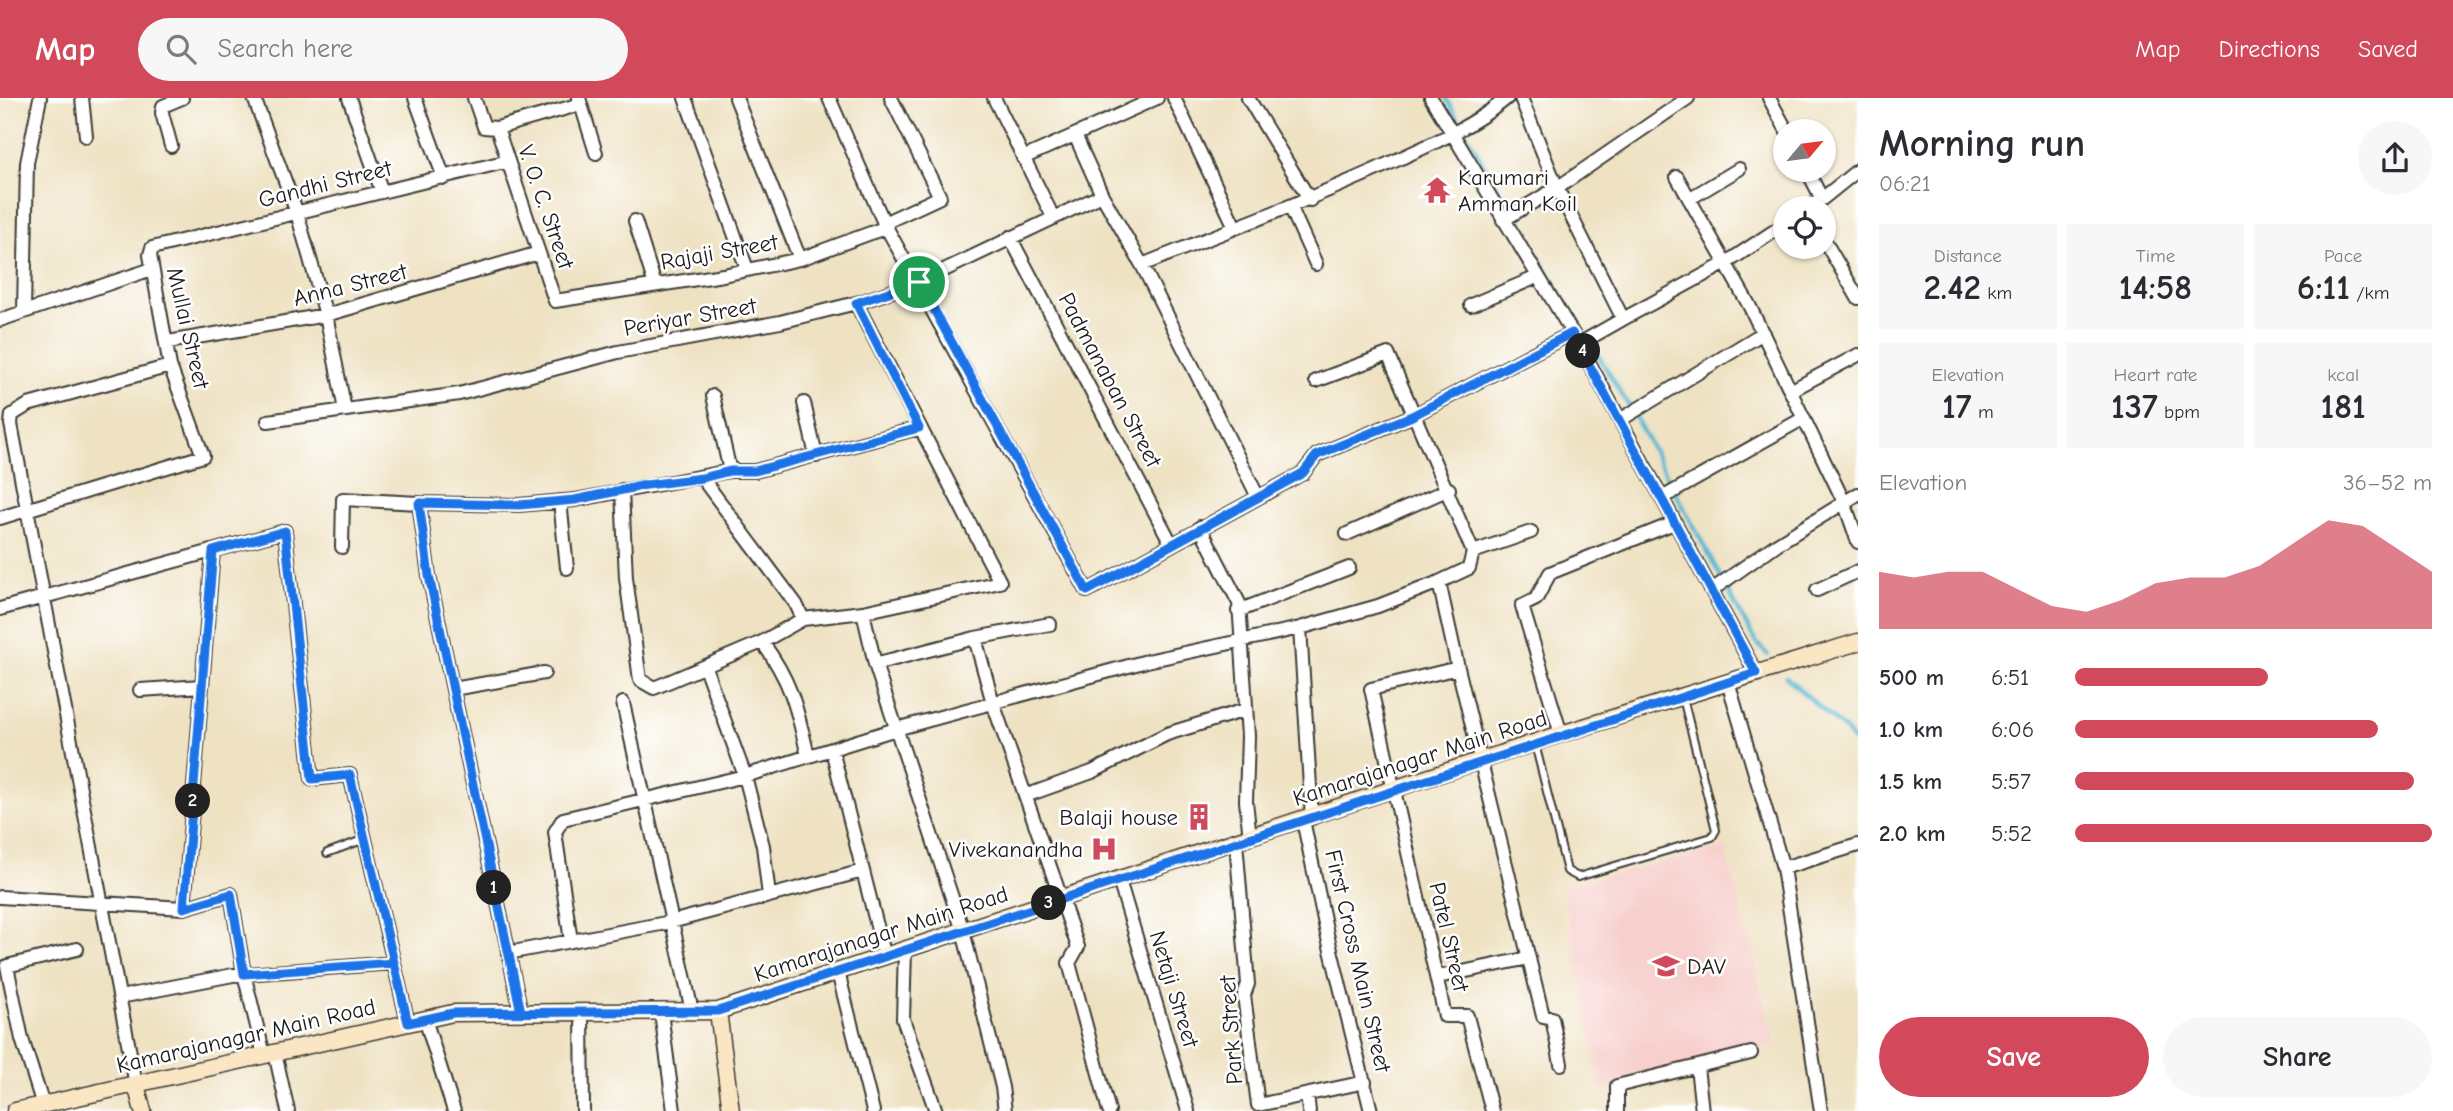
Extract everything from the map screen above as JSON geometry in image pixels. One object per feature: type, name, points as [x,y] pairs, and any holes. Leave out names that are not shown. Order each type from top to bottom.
[{"type":"main road","name":"Kamarajanagar Main Road","points":[[29,1109],[453,1013],[718,1011],[1561,734],[1858,642]]},
{"type":"main road","points":[[718,1011],[732,1111]]},
{"type":"main road","points":[[136,1085],[143,1111]]},
{"type":"street","points":[[23,311],[27,163],[40,98]]},
{"type":"street","points":[[82,98],[86,136]]},
{"type":"street","points":[[171,146],[162,113],[163,106],[182,98]]},
{"type":"street","points":[[254,98],[297,213],[326,315],[345,410]]},
{"type":"street","points":[[349,98],[383,192]]},
{"type":"street","points":[[415,98],[444,178]]},
{"type":"street","name":"V. O. C. Street","points":[[474,98],[484,127],[496,128],[555,301]]},
{"type":"street","points":[[685,98],[747,269]]},
{"type":"street","points":[[736,98],[800,259]]},
{"type":"street","points":[[828,98],[885,225],[919,282],[1087,591],[1257,495],[1303,473],[1317,455],[1412,416],[1575,338],[1592,337],[1726,263],[1773,231]]},
{"type":"street","name":"Rajaji Street","points":[[555,301],[800,259],[885,225],[940,197],[891,98]]},
{"type":"street","points":[[994,98],[1053,217]]},
{"type":"street","points":[[1023,158],[1157,98]]},
{"type":"street","points":[[1174,98],[1235,227]]},
{"type":"street","points":[[1248,98],[1310,200]]},
{"type":"street","points":[[1431,98],[1455,133],[1537,277],[1623,418],[1674,523],[1756,673]]},
{"type":"street","points":[[1142,265],[1310,200],[1455,133],[1482,118],[1507,98]]},
{"type":"street","points":[[1521,98],[1552,191],[1623,319]]},
{"type":"street","points":[[1505,219],[1552,191],[1688,98]]},
{"type":"street","points":[[1769,98],[1780,119]]},
{"type":"street","points":[[496,128],[580,101],[596,153]]},
{"type":"street","points":[[1075,135],[1102,195],[1142,265],[1257,495]]},
{"type":"street","name":"Gandhi Street","points":[[152,248],[508,161]]},
{"type":"street","points":[[1689,199],[1739,169]]},
{"type":"street","points":[[1827,196],[1858,170]]},
{"type":"street","points":[[1677,177],[1763,333],[1844,502],[1858,542]]},
{"type":"street","name":"Periyar Street","points":[[268,421],[459,394],[618,352],[780,323],[856,303],[919,282],[1102,195]]},
{"type":"street","points":[[1291,208],[1316,264]]},
{"type":"street","points":[[635,221],[655,285]]},
{"type":"street","name":"Padmanaban Street","points":[[1010,237],[1171,543]]},
{"type":"street","name":"Mullai Street","points":[[29,509],[203,456],[170,366],[168,342],[149,255],[152,248]]},
{"type":"street","name":"Anna Street","points":[[168,342],[326,315],[539,253]]},
{"type":"street","points":[[1835,259],[1858,298]]},
{"type":"street","points":[[0,320],[152,269]]},
{"type":"street","points":[[1471,306],[1537,277]]},
{"type":"street","points":[[622,490],[626,578],[640,680],[654,688],[762,642],[803,619],[863,612],[1000,582],[856,303]]},
{"type":"street","points":[[1623,418],[1763,333]]},
{"type":"street","points":[[571,942],[555,827],[563,819],[745,776],[896,729],[1147,661],[1300,628],[1378,606],[1469,568],[1473,552],[1449,489],[1412,416],[1388,354],[1316,381]]},
{"type":"street","points":[[1790,391],[1858,355]]},
{"type":"street","points":[[136,1085],[11,424],[12,415],[28,405],[170,366]]},
{"type":"street","points":[[713,396],[730,471]]},
{"type":"street","points":[[804,403],[816,456]]},
{"type":"street","points":[[1662,498],[1804,418]]},
{"type":"street","points":[[342,547],[343,499],[519,505],[560,501],[730,471],[755,471],[919,428]]},
{"type":"street","points":[[702,478],[796,604],[803,619]]},
{"type":"street","points":[[1347,534],[1449,489]]},
{"type":"street","points":[[1712,590],[1777,544],[1858,494]]},
{"type":"street","points":[[560,501],[567,568]]},
{"type":"street","points":[[419,503],[429,576],[521,1012]]},
{"type":"street","points":[[0,518],[29,509]]},
{"type":"street","points":[[1561,734],[1522,606],[1536,598],[1550,573],[1674,523]]},
{"type":"street","points":[[1200,527],[1239,603],[1245,710],[1246,801],[1243,840]]},
{"type":"street","points":[[0,609],[285,531],[312,779],[350,775],[408,1023]]},
{"type":"street","points":[[1473,552],[1531,532]]},
{"type":"street","points":[[184,908],[213,551]]},
{"type":"street","points":[[1238,611],[1349,568]]},
{"type":"street","points":[[1816,590],[1858,571]]},
{"type":"street","points":[[1439,582],[1543,1016],[1552,1018],[1561,1065]]},
{"type":"street","points":[[863,612],[875,664],[963,931],[1002,1087],[1005,1111]]},
{"type":"street","points":[[875,664],[975,638],[1050,624]]},
{"type":"street","name":"First Cross Main Street","points":[[1300,628],[1308,819],[1327,934],[1371,1111]]},
{"type":"street","points":[[975,638],[993,704],[1078,947],[1069,963],[1109,1111]]},
{"type":"street","points":[[762,642],[784,672],[795,701],[808,756]]},
{"type":"street","points":[[705,667],[745,776],[763,846],[769,896]]},
{"type":"street","points":[[1393,791],[1371,689],[1458,668]]},
{"type":"street","points":[[453,689],[544,673]]},
{"type":"street","points":[[1728,682],[1783,868],[1821,1111]]},
{"type":"street","points":[[140,690],[202,686]]},
{"type":"street","points":[[623,703],[692,1011]]},
{"type":"street","points":[[1025,796],[1092,772],[1167,734],[1245,710]]},
{"type":"street","points":[[832,750],[885,957]]},
{"type":"street","name":"Patel Street","points":[[1393,791],[1445,1016],[1468,1016],[1492,1111]]},
{"type":"street","name":"Park Street","points":[[1243,840],[1248,984],[1244,995],[1258,1105],[1365,1082]]},
{"type":"street","points":[[1783,868],[1858,845]]},
{"type":"street","points":[[508,953],[671,922],[863,871]]},
{"type":"street","name":"Netaji Street","points":[[1119,880],[1188,1111]]},
{"type":"street","points":[[0,897],[184,908],[231,894],[244,974],[288,1111]]},
{"type":"street","points":[[29,1109],[22,1039],[6,965],[77,948]]},
{"type":"street","points":[[905,950],[903,1019],[936,1111]]},
{"type":"street","points":[[1438,977],[1529,958]]},
{"type":"street","points":[[120,998],[244,974],[394,963]]},
{"type":"street","points":[[838,972],[873,1111]]},
{"type":"street","points":[[582,1012],[583,1111]]},
{"type":"street","points":[[660,1012],[674,1111]]},
{"type":"street","points":[[425,1019],[454,1111]]},
{"type":"street","points":[[1617,1111],[1617,1086],[1751,1053]]},
{"type":"street","points":[[1697,1067],[1702,1111]]},
{"type":"street","points":[[1307,1095],[1309,1111]]},
{"type":"lane","points":[[1535,744],[1567,871],[1572,876],[1578,877],[1712,837],[1716,830],[1683,696]]},
{"type":"lane","points":[[327,853],[365,839]]},
{"type":"shaded area","name":"DAV","points":[[1725,847],[1775,1044],[1602,1088],[1562,887]]},
{"type":"waterway","points":[[1446,98],[1522,231],[1632,411],[1755,641],[1768,655]]},
{"type":"waterway","points":[[1786,677],[1845,730],[1858,747]]},
{"type":"place","name":"Karumari Amman Koil","points":[[1437,190]]},
{"type":"place","name":"Balaji house","points":[[1199,817]]},
{"type":"place","name":"Vivekanandha","points":[[1104,849]]},
{"type":"place","name":"DAV","points":[[1666,966]]},
{"type":"route","points":[[919,282],[856,303],[919,428],[755,471],[730,471],[575,500],[519,505],[419,503],[429,576],[521,1012],[453,1013],[408,1023],[394,963],[374,878],[367,850],[350,775],[312,779],[285,531],[213,551],[184,908],[231,894],[244,974],[394,963],[408,1023],[425,1019],[453,1013],[718,1011],[1561,734],[1756,673],[1572,333],[1412,416],[1317,455],[1303,473],[1257,495],[1087,591],[919,282]]}]
